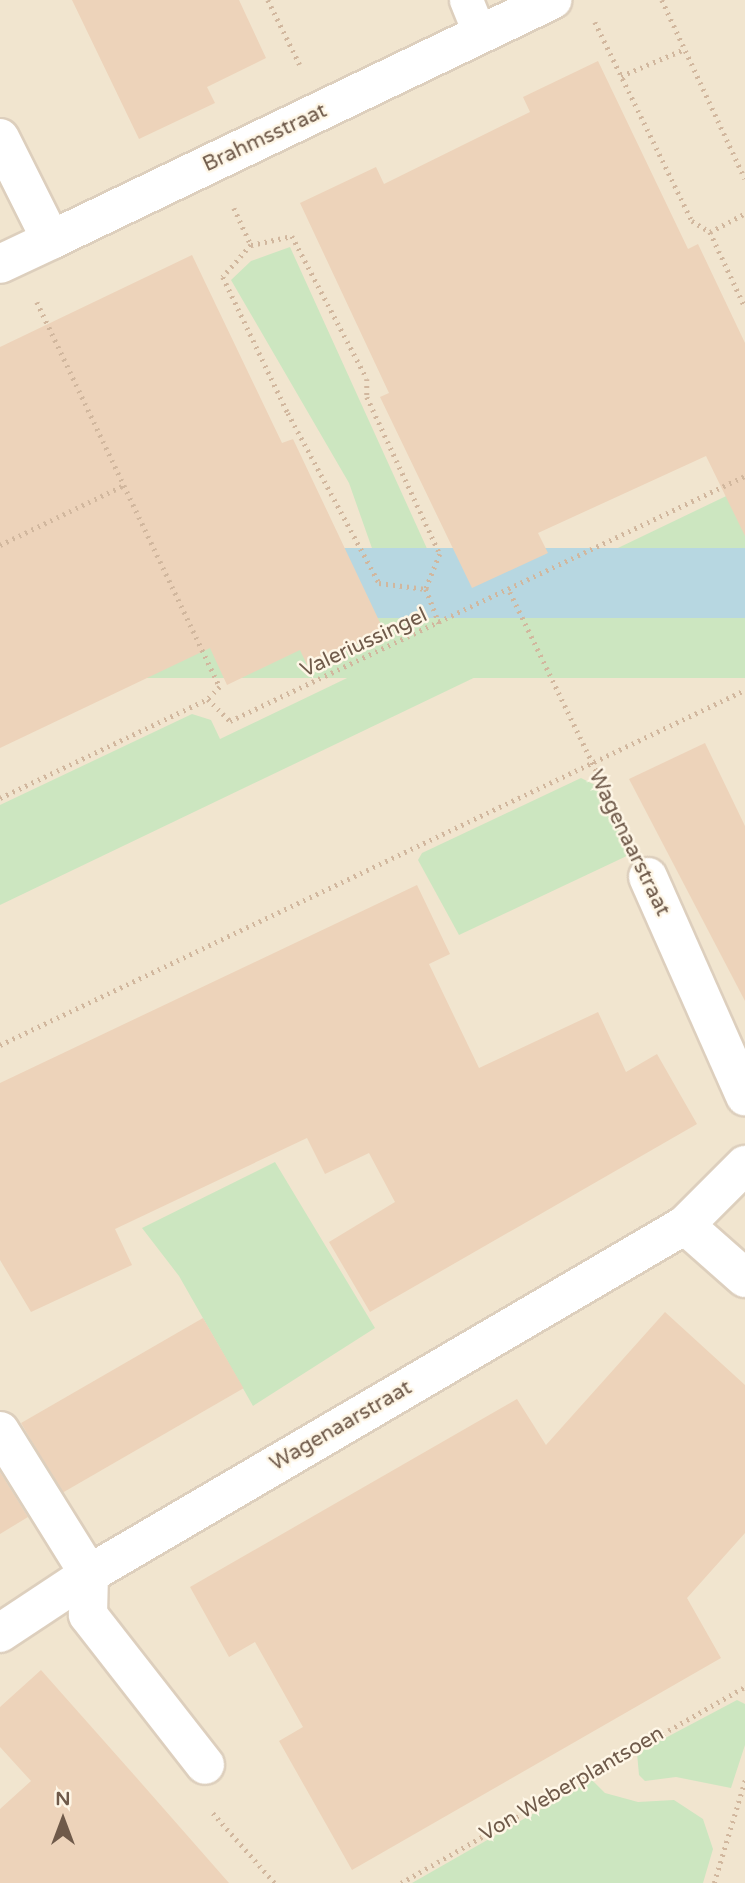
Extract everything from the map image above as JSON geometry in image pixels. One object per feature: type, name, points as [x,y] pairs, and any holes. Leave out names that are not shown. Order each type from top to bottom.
[{"type":"street","name":"Brahmsstraat","points":[[8,260],[552,0]]},
{"type":"street","points":[[0,138],[51,240]]},
{"type":"street","name":"Wagenaarstraat","points":[[648,877],[745,1096]]},
{"type":"street","name":"Wagenaarstraat","points":[[0,1633],[89,1574],[684,1225],[745,1165]]},
{"type":"street","points":[[684,1225],[745,1278]]},
{"type":"street","points":[[0,1431],[89,1574],[88,1615],[205,1765]]},
{"type":"lane","points":[[466,0],[480,35]]},
{"type":"path","points":[[268,0],[322,111]]},
{"type":"path","points":[[663,0],[745,179]]},
{"type":"path","points":[[591,13],[692,221],[710,232],[745,307]]},
{"type":"path","points":[[621,76],[684,48]]},
{"type":"path","points":[[214,162],[251,245]]},
{"type":"path","points":[[710,232],[745,213]]},
{"type":"path","points":[[426,589],[379,583],[288,413],[223,277],[251,245],[292,236],[367,379],[367,397],[440,554],[426,589],[440,625]]},
{"type":"path","points":[[0,798],[208,699],[220,687],[124,485],[8,260]]},
{"type":"path","name":"Valeriussingel","points":[[208,699],[230,722],[510,592],[745,476]]},
{"type":"path","points":[[0,545],[124,485]]},
{"type":"path","name":"Wagenaarstraat","points":[[510,592],[648,877]]},
{"type":"path","points":[[0,1045],[745,690]]},
{"type":"path","name":"Von Weberplantsoen","points":[[401,1883],[745,1687]]},
{"type":"path","points":[[205,1765],[190,1787],[275,1883]]},
{"type":"path","points":[[714,1883],[745,1780]]},
{"type":"shaded area","points":[[0,0],[745,0],[745,1883],[0,1883]]},
{"type":"green space","points":[[290,247],[429,553],[419,579],[380,571],[349,483],[231,280],[251,261]]},
{"type":"green space","points":[[745,487],[745,548],[0,905],[0,805],[192,714],[211,720],[220,739]]},
{"type":"green space","points":[[0,618],[745,618],[745,678],[0,678]]},
{"type":"green space","points":[[581,778],[597,786],[631,854],[459,935],[418,860],[422,853]]},
{"type":"green space","points":[[275,1162],[375,1328],[253,1406],[179,1276],[142,1228]]},
{"type":"green space","points":[[737,1700],[745,1704],[745,1745],[731,1788],[676,1777],[645,1781],[639,1775],[637,1753]]},
{"type":"green space","points":[[592,1780],[605,1793],[638,1802],[674,1800],[703,1819],[713,1849],[703,1883],[412,1883]]},
{"type":"water","points":[[0,548],[745,548],[745,618],[0,618]]},
{"type":"building","points":[[72,0],[239,0],[266,58],[207,87],[215,103],[139,139]]},
{"type":"building","points":[[598,61],[688,249],[698,244],[745,343],[745,536],[706,456],[538,533],[548,553],[472,588],[380,397],[389,393],[300,203],[376,167],[384,184],[530,112],[523,97]]},
{"type":"building","points":[[192,255],[282,443],[293,439],[384,631],[308,667],[300,650],[227,685],[210,648],[0,748],[0,347]]},
{"type":"building","points":[[705,743],[745,826],[745,1001],[629,779]]},
{"type":"building","points":[[417,885],[450,954],[429,964],[479,1068],[598,1012],[626,1072],[657,1054],[697,1124],[370,1312],[329,1242],[395,1202],[369,1153],[325,1174],[307,1138],[115,1229],[132,1265],[31,1312],[0,1260],[0,1083]]},
{"type":"building","points":[[665,1312],[745,1385],[745,1533],[687,1598],[721,1658],[352,1870],[279,1741],[303,1727],[255,1642],[229,1657],[190,1587],[517,1399],[546,1445]]},
{"type":"building","points":[[203,1318],[244,1388],[62,1493],[21,1423]]},
{"type":"building","points":[[0,1472],[28,1517],[0,1534]]},
{"type":"building","points":[[41,1670],[229,1883],[0,1883],[0,1809],[31,1781],[0,1747],[0,1707]]}]
